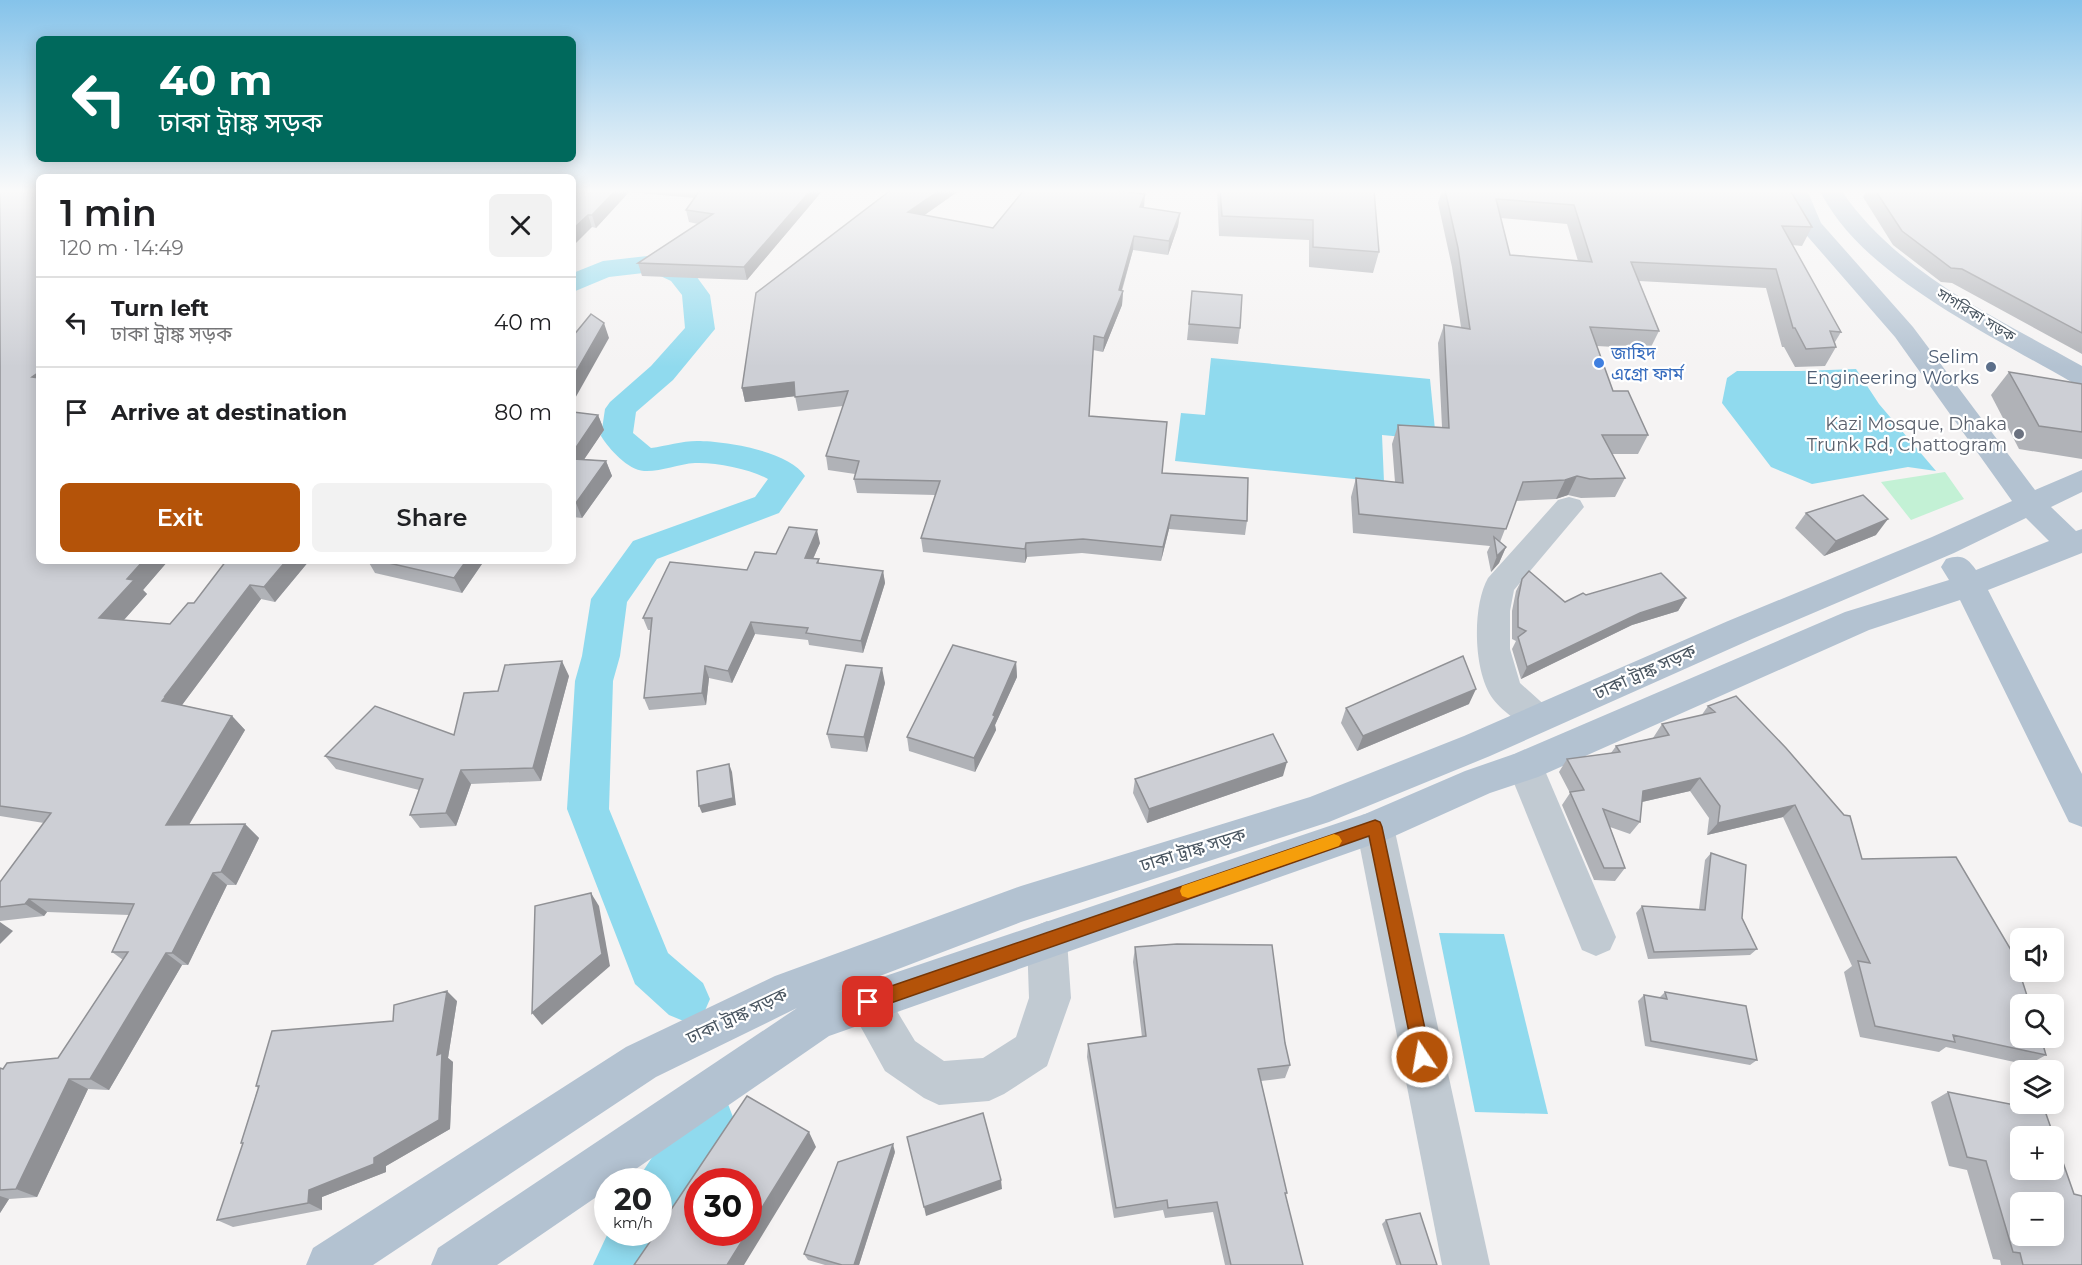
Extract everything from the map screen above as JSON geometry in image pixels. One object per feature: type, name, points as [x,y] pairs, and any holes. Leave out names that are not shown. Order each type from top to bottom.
[{"type":"main road","points":[[1831,249],[1904,332],[2030,504],[2078,545]]},
{"type":"main road","name":"সাগরিকা সড়ক","points":[[1880,249],[1938,293],[2082,377]]},
{"type":"main road","name":"ঢাকা ট্রাঙ্ক সড়ক","points":[[330,1265],[641,1062],[790,990],[1021,904],[1316,812],[1943,545],[2082,480]]},
{"type":"main road","points":[[1943,545],[1969,585],[2082,811]]},
{"type":"main road","name":"ঢাকা ট্রাঙ্ক সড়ক","points":[[455,1265],[816,1020],[1375,827],[1478,782],[1525,766],[1857,621],[1969,585],[2078,545]]},
{"type":"street","points":[[1537,719],[1505,690],[1493,649],[1494,611],[1499,586],[1569,507]]},
{"type":"street","points":[[1525,766],[1596,937]]},
{"type":"street","points":[[1375,827],[1466,1265]]},
{"type":"street","points":[[868,1002],[900,1056],[939,1083],[989,1079],[1032,1051],[1050,998],[1047,940]]},
{"type":"green space","points":[[1945,472],[1964,499],[1911,520],[1881,482]]},
{"type":"water","points":[[1211,358],[1430,379],[1436,440],[1382,435],[1384,482],[1175,461],[1181,413],[1205,415]]},
{"type":"water","points":[[1856,369],[1879,404],[1936,471],[1908,467],[1812,484],[1771,467],[1722,403],[1727,378],[1737,371]]},
{"type":"water","points":[[1439,933],[1504,934],[1548,1114],[1475,1112]]},
{"type":"building","points":[[0,249],[36,249],[36,374],[32,377],[36,378],[36,564],[140,564],[127,579],[134,580],[99,618],[170,624],[188,603],[194,603],[224,564],[283,564],[264,587],[250,585],[162,701],[232,716],[166,825],[245,824],[221,872],[213,873],[172,953],[166,953],[90,1079],[69,1079],[16,1189],[0,1190],[0,1068],[3,1069],[7,1063],[58,1058],[128,952],[112,952],[134,904],[29,899],[25,904],[0,907],[0,882],[51,813],[0,806]]},
{"type":"building","points":[[659,249],[760,249],[744,267],[638,263]]},
{"type":"building","points":[[814,249],[1130,249],[1119,290],[1123,291],[1104,338],[1094,336],[1089,416],[1167,422],[1162,473],[1248,478],[1247,521],[1171,515],[1163,547],[1083,539],[1026,543],[1025,549],[921,538],[940,481],[854,479],[859,461],[826,456],[848,391],[795,397],[794,382],[742,388],[756,293]]},
{"type":"building","points":[[1340,249],[1379,249],[1379,252]]},
{"type":"building","points":[[1458,249],[1509,249],[1510,255],[1592,262],[1588,249],[1795,249],[1841,332],[1830,331],[1836,347],[1806,349],[1793,328],[1776,269],[1631,262],[1659,331],[1590,327],[1613,391],[1628,391],[1648,435],[1602,435],[1625,478],[1590,479],[1577,476],[1565,480],[1523,482],[1506,529],[1359,514],[1356,478],[1403,483],[1398,425],[1449,428],[1444,325],[1470,329]]},
{"type":"building","points":[[1926,249],[2082,249],[2082,333],[1962,269],[1951,268]]},
{"type":"building","points":[[1192,291],[1242,295],[1240,328],[1189,324]]},
{"type":"building","points":[[591,314],[604,323],[576,372],[576,332]]},
{"type":"building","points":[[2009,372],[2082,384],[2082,432],[2039,426]]},
{"type":"building","points":[[576,412],[598,415],[576,448]]},
{"type":"building","points":[[576,459],[606,461],[576,503]]},
{"type":"building","points":[[1863,495],[1888,519],[1836,541],[1806,513]]},
{"type":"building","points":[[789,527],[817,530],[805,558],[819,559],[817,563],[883,571],[861,641],[806,633],[808,628],[751,622],[728,671],[705,666],[702,693],[644,698],[652,618],[643,618],[670,562],[747,570],[755,552],[776,554]]},
{"type":"building","points":[[1494,537],[1506,547],[1497,556]]},
{"type":"building","points":[[393,564],[464,564],[454,578]]},
{"type":"building","points":[[1529,571],[1565,602],[1583,593],[1586,595],[1661,573],[1686,598],[1640,613],[1527,667],[1518,637],[1526,631],[1518,627],[1518,599],[1522,579]]},
{"type":"building","points":[[953,645],[1016,662],[993,715],[995,716],[974,758],[907,737]]},
{"type":"building","points":[[1463,656],[1476,689],[1363,736],[1346,708]]},
{"type":"building","points":[[562,661],[533,768],[461,770],[446,813],[410,815],[423,779],[325,756],[375,706],[454,735],[464,693],[498,691],[505,665]]},
{"type":"building","points":[[846,665],[882,668],[864,737],[827,734]]},
{"type":"building","points":[[1736,696],[1786,748],[1844,815],[1850,816],[1862,859],[1956,857],[2010,948],[2010,982],[2023,982],[2026,994],[2010,994],[2010,1047],[1953,1035],[1955,1042],[1875,1026],[1858,961],[1870,963],[1795,805],[1718,823],[1720,806],[1700,778],[1643,791],[1640,822],[1603,809],[1625,868],[1604,868],[1570,792],[1584,790],[1567,759],[1620,752],[1616,746],[1669,735],[1662,724],[1715,712],[1708,706]]},
{"type":"building","points":[[1273,734],[1287,762],[1149,809],[1135,779]]},
{"type":"building","points":[[729,764],[733,798],[699,806],[697,771]]},
{"type":"building","points":[[1711,853],[1746,865],[1742,918],[1757,949],[1654,952],[1642,906],[1705,910]]},
{"type":"building","points":[[591,893],[602,954],[532,1013],[535,906]]},
{"type":"building","points":[[1177,944],[1272,945],[1290,1065],[1258,1069],[1303,1265],[1231,1265],[1217,1202],[1168,1208],[1167,1200],[1116,1208],[1088,1044],[1146,1036],[1135,947]]},
{"type":"building","points":[[447,991],[437,1055],[442,1053],[439,1120],[374,1158],[374,1164],[309,1190],[308,1203],[217,1220],[243,1143],[241,1143],[259,1086],[256,1086],[272,1031],[393,1021],[394,1005]]},
{"type":"building","points":[[1665,992],[1746,1006],[1757,1060],[1651,1041],[1644,995],[1667,999]]},
{"type":"building","points":[[2013,1048],[2044,1048],[2046,1055]]},
{"type":"building","points":[[1948,1092],[2010,1104],[2010,1114],[2046,1114],[2050,1126],[2010,1126],[2010,1180],[2064,1180],[2064,1165],[2074,1194],[2082,1196],[2082,1265],[2023,1265],[2020,1253],[2013,1252],[2011,1246],[2064,1246],[2064,1192],[2010,1192],[2010,1242],[1986,1161],[1967,1157]]},
{"type":"building","points":[[747,1096],[809,1132],[762,1208],[762,1168],[699,1168]]},
{"type":"building","points":[[983,1113],[1001,1180],[924,1207],[907,1137]]},
{"type":"building","points":[[893,1144],[854,1265],[842,1265],[804,1254],[838,1162]]},
{"type":"building","points":[[684,1190],[684,1246],[739,1246],[727,1265],[634,1265],[647,1246],[672,1246],[672,1208]]},
{"type":"building","points":[[1420,1213],[1437,1265],[1401,1265],[1386,1220]]},
{"type":"waterway","points":[[576,282],[603,269],[656,263],[681,275],[696,295],[700,329],[662,373],[621,409],[617,436],[644,460],[697,452],[762,461],[788,476],[767,505],[645,550],[609,599],[601,656],[594,681],[588,809],[651,968],[686,999]]},
{"type":"waterway","points":[[672,1172],[708,1117]]},
{"type":"waterway","points":[[620,1265],[630,1246]]},
{"type":"slow traffic","points":[[1188,891],[1334,841]]},
{"type":"place","name":"জাহিদ এগ্রো ফার্ম","points":[[1599,363]]},
{"type":"place","name":"Selim Engineering Works","points":[[1991,367]]},
{"type":"place","name":"Kazi Mosque, Dhaka Trunk Rd, Chattogram","points":[[2019,434]]},
{"type":"route","points":[[868,1002],[1375,827],[1422,1057]]}]
